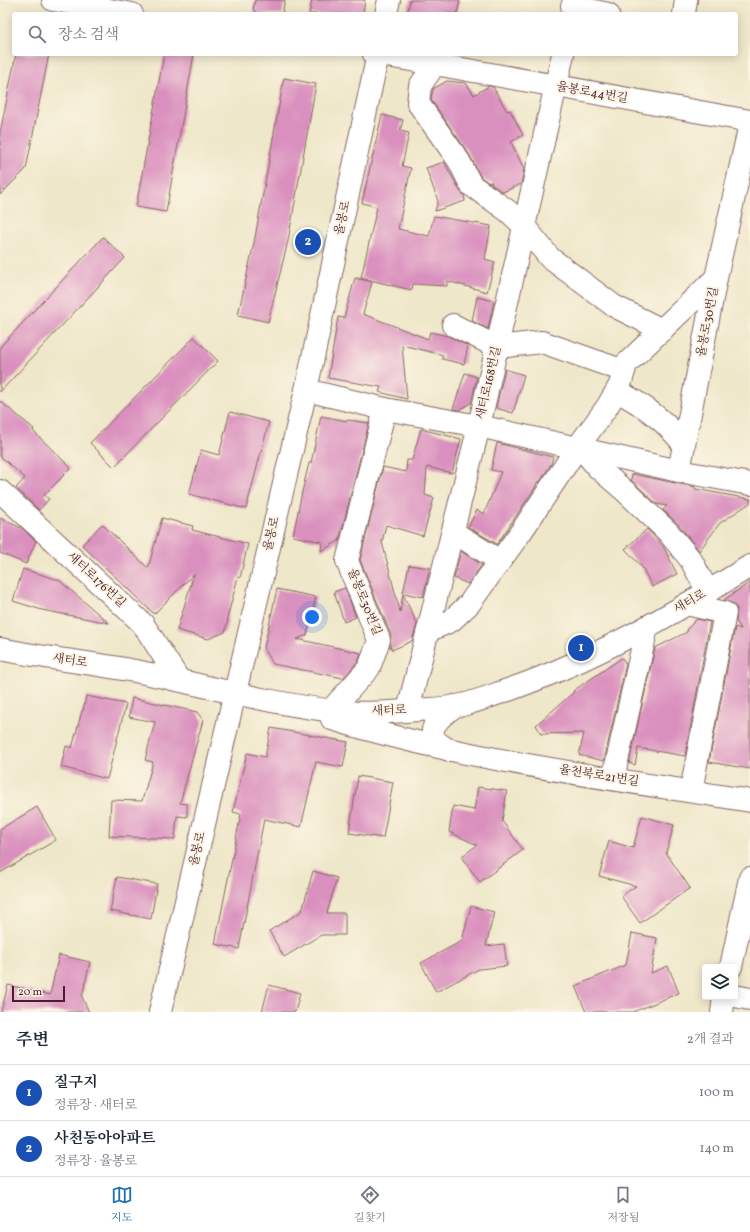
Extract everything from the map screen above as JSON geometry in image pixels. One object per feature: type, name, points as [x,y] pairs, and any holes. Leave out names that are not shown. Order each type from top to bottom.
[{"type":"street","points":[[52,0],[121,12]]},
{"type":"street","points":[[386,12],[389,0]]},
{"type":"street","points":[[684,12],[686,0]]},
{"type":"street","points":[[572,7],[598,12]]},
{"type":"street","name":"율봉로","points":[[160,1012],[306,390],[377,56]]},
{"type":"street","name":"율봉로44번길","points":[[389,56],[750,121]]},
{"type":"street","name":"새터로168번길","points":[[408,710],[479,426],[563,56]]},
{"type":"street","points":[[435,64],[420,86],[418,103],[459,161],[471,185],[508,211],[524,226],[550,258],[614,306],[662,330]]},
{"type":"street","points":[[716,278],[750,124]]},
{"type":"street","name":"율봉로30번길","points":[[428,631],[451,621],[469,604],[580,448],[607,407],[620,381],[626,364],[716,278]]},
{"type":"street","name":"율봉로30번길","points":[[680,471],[716,278]]},
{"type":"street","points":[[453,325],[497,347],[542,342],[620,381],[633,399],[673,431],[684,445]]},
{"type":"street","points":[[306,390],[385,409],[479,426],[680,471],[750,484]]},
{"type":"street","name":"율봉로30번길","points":[[331,710],[369,668],[379,640],[347,561],[385,409]]},
{"type":"street","points":[[580,448],[598,468],[668,532],[691,560],[708,592]]},
{"type":"street","name":"새터로176번길","points":[[0,491],[143,624],[179,680]]},
{"type":"street","points":[[453,532],[500,561]]},
{"type":"street","name":"새터로","points":[[0,649],[142,672],[290,704],[345,712],[432,709],[466,704],[536,680],[591,656],[647,627],[750,566]]},
{"type":"street","points":[[687,604],[725,613],[691,791]]},
{"type":"street","points":[[614,779],[647,627]]},
{"type":"street","name":"율천북로21번길","points":[[266,699],[345,724],[449,750],[614,779],[750,800]]},
{"type":"street","points":[[449,750],[434,737],[433,728],[436,722],[455,706]]},
{"type":"street","points":[[732,964],[750,878]]},
{"type":"street","points":[[738,996],[750,998]]},
{"type":"street","points":[[722,1012],[724,1000]]},
{"type":"building","points":[[255,0],[285,0],[282,12],[255,12],[253,9]]},
{"type":"building","points":[[312,0],[365,0],[363,12],[309,12]]},
{"type":"building","points":[[410,0],[460,0],[457,12],[407,12]]},
{"type":"building","points":[[16,56],[49,56],[26,169],[0,195],[0,133]]},
{"type":"building","points":[[164,56],[194,56],[166,212],[136,207]]},
{"type":"building","points":[[284,78],[316,84],[288,241],[268,322],[238,315],[254,243]]},
{"type":"building","points":[[447,81],[466,83],[474,95],[489,86],[493,87],[507,111],[510,110],[523,135],[511,142],[524,169],[521,184],[503,192],[492,185],[491,182],[489,183],[481,177],[469,154],[431,100],[433,89]]},
{"type":"building","points":[[382,115],[403,120],[400,131],[409,133],[402,166],[411,168],[398,229],[429,236],[434,216],[491,226],[485,259],[495,262],[487,292],[447,281],[447,286],[413,284],[412,290],[361,278],[377,207],[362,203]]},
{"type":"building","points":[[444,162],[460,191],[464,195],[465,201],[435,211],[438,201],[426,168]]},
{"type":"building","points":[[103,237],[125,258],[0,392],[0,347]]},
{"type":"building","points":[[355,278],[372,282],[363,314],[428,339],[430,332],[448,336],[468,346],[464,364],[442,359],[443,355],[402,345],[407,399],[379,392],[381,387],[328,378],[338,317],[344,318]]},
{"type":"building","points":[[477,297],[494,301],[488,329],[472,321]]},
{"type":"building","points":[[194,337],[218,361],[114,467],[90,443]]},
{"type":"building","points":[[505,369],[524,375],[513,413],[496,408]]},
{"type":"building","points":[[465,373],[477,377],[471,403],[459,410],[453,409]]},
{"type":"building","points":[[0,401],[34,429],[33,431],[71,468],[44,495],[49,499],[39,510],[16,488],[25,478],[0,456]]},
{"type":"building","points":[[230,412],[269,422],[246,509],[189,494],[201,450],[219,455]]},
{"type":"building","points":[[321,416],[369,423],[339,541],[321,551],[322,542],[293,536],[302,492],[309,463],[311,463]]},
{"type":"building","points":[[421,429],[461,439],[452,473],[427,467],[425,495],[434,498],[423,536],[386,525],[382,542],[400,612],[403,594],[417,624],[412,641],[392,650],[390,646],[391,635],[360,560],[383,467],[406,472],[407,460],[412,460]]},
{"type":"building","points":[[497,443],[553,457],[551,464],[540,482],[538,481],[535,488],[497,544],[468,527],[477,510],[484,514],[501,472],[491,470]]},
{"type":"building","points":[[632,474],[695,487],[695,489],[750,499],[750,503],[720,523],[699,551],[678,524],[663,510],[667,506],[657,504],[631,480]]},
{"type":"building","points":[[0,518],[21,528],[36,541],[26,564],[0,553]]},
{"type":"building","points":[[162,518],[193,526],[192,530],[248,544],[240,578],[238,577],[227,619],[225,632],[208,639],[177,630],[194,574],[154,614],[82,545],[102,524],[148,568]]},
{"type":"building","points":[[647,529],[663,546],[677,574],[652,587],[642,567],[625,549]]},
{"type":"building","points":[[461,551],[482,565],[468,584],[454,578]]},
{"type":"building","points":[[409,565],[430,568],[423,597],[403,593]]},
{"type":"building","points":[[23,569],[59,580],[109,623],[42,610],[13,601]]},
{"type":"building","points":[[750,582],[750,769],[709,762],[735,627],[741,629],[736,621],[737,609],[733,604],[724,600]]},
{"type":"building","points":[[345,588],[356,617],[344,622],[334,592]]},
{"type":"building","points":[[277,589],[316,597],[307,635],[297,639],[361,653],[358,661],[343,678],[273,664],[264,648]]},
{"type":"building","points":[[697,619],[710,622],[685,756],[638,748],[635,765],[629,763],[655,648],[687,632],[688,628]]},
{"type":"building","points":[[622,658],[626,664],[604,761],[579,755],[584,733],[541,734],[536,725],[574,692],[573,691]]},
{"type":"building","points":[[86,696],[126,704],[107,779],[61,767],[66,746],[72,748]]},
{"type":"building","points":[[132,698],[197,712],[203,720],[180,803],[187,804],[187,817],[177,816],[175,839],[109,836],[111,800],[142,801],[153,762],[145,760],[155,722],[129,717]]},
{"type":"building","points":[[271,728],[348,742],[343,767],[316,762],[301,827],[264,819],[239,949],[215,944],[241,814],[233,812],[247,753],[265,757]]},
{"type":"building","points":[[358,776],[393,782],[383,838],[349,833]]},
{"type":"building","points":[[478,787],[507,791],[502,821],[523,850],[480,882],[461,857],[477,845],[449,832],[453,806],[474,810]]},
{"type":"building","points":[[37,807],[56,840],[0,873],[0,829]]},
{"type":"building","points":[[642,816],[674,825],[666,853],[690,888],[640,923],[621,896],[636,886],[599,876],[609,841],[633,848]]},
{"type":"building","points":[[313,871],[337,878],[327,913],[345,913],[345,935],[321,935],[284,957],[269,931],[302,911]]},
{"type":"building","points":[[117,877],[157,884],[151,919],[110,911]]},
{"type":"building","points":[[471,906],[494,912],[486,946],[504,944],[507,966],[479,969],[436,992],[421,963],[462,941]]},
{"type":"building","points":[[632,933],[657,938],[651,973],[668,966],[679,993],[633,1012],[586,1012],[575,986],[626,965]]},
{"type":"building","points":[[59,955],[90,962],[82,997],[89,1012],[1,1012],[8,985],[50,995]]},
{"type":"building","points":[[269,985],[300,993],[295,1012],[262,1012]]},
{"type":"place","name":"사천동아아파트","points":[[308,242]]},
{"type":"place","name":"질구지","points":[[581,648]]}]
